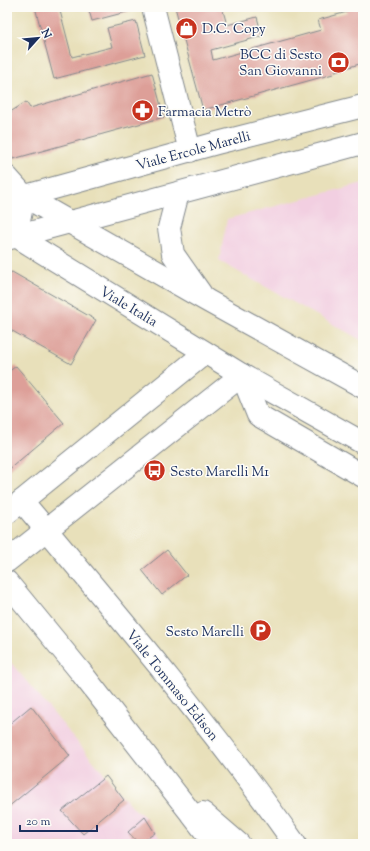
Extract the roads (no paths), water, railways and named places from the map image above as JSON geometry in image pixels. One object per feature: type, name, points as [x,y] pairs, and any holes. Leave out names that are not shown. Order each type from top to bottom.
[{"type":"street","points":[[153,7],[190,151]]},
{"type":"street","name":"Viale Ercole Marelli","points":[[16,198],[363,106]]},
{"type":"street","points":[[7,177],[16,198],[11,237],[363,143]]},
{"type":"street","points":[[178,193],[169,228],[173,254],[206,300]]},
{"type":"street","points":[[16,198],[70,222],[206,300],[363,387]]},
{"type":"street","name":"Viale Italia","points":[[11,237],[242,375],[363,443]]},
{"type":"street","name":"Viale Tommaso Edison","points":[[205,353],[15,507],[47,530],[255,787],[295,844]]},
{"type":"street","points":[[7,561],[242,375],[258,415],[363,476]]},
{"type":"street","points":[[7,582],[215,844]]},
{"type":"street","points":[[166,781],[238,844]]},
{"type":"place","name":"D.C. Copy","points":[[186,28]]},
{"type":"place","name":"BCC di Sesto San Giovanni","points":[[338,62]]},
{"type":"place","name":"Farmacia Metrò","points":[[143,111]]},
{"type":"place","name":"Sesto Marelli M1","points":[[154,471]]},
{"type":"place","name":"Sesto Marelli","points":[[260,631]]}]
